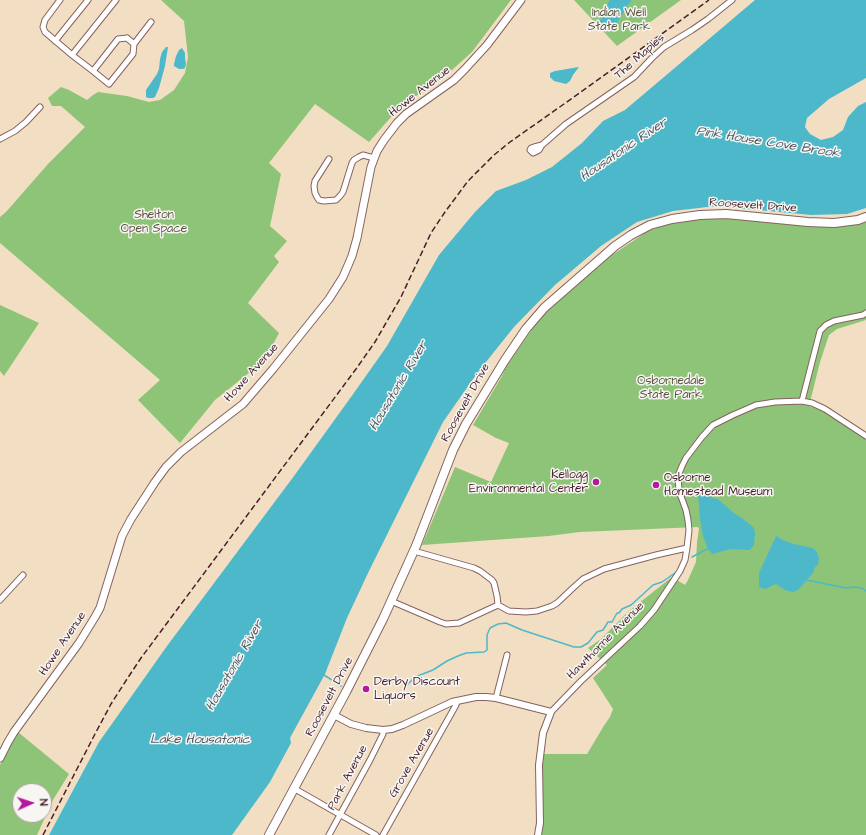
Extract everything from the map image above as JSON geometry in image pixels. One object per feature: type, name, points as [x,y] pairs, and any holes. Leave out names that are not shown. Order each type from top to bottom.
[{"type":"main road","name":"Howe Avenue","points":[[0,758],[14,732],[79,643],[95,617],[104,596],[122,536],[130,519],[155,482],[166,467],[181,452],[244,404],[329,299],[340,282],[349,266],[356,244],[367,184],[374,158],[384,140],[406,114],[454,80],[470,65],[487,45],[520,0]]},
{"type":"main road","name":"Roosevelt Drive","points":[[269,835],[334,715],[391,601],[414,551],[453,450],[466,424],[505,360],[526,329],[544,308],[615,246],[631,235],[650,225],[672,219],[700,215],[726,214],[834,223],[858,220],[866,217]]},
{"type":"street","points":[[60,0],[43,24],[45,32],[109,84],[133,54],[134,44],[151,22]]},
{"type":"street","points":[[55,41],[88,0]]},
{"type":"street","points":[[72,55],[116,0]]},
{"type":"street","name":"The Maples","points":[[542,145],[566,124],[634,77],[664,47],[708,19],[732,0]]},
{"type":"street","points":[[93,71],[118,39],[127,38],[134,44]]},
{"type":"street","points":[[0,139],[15,131],[40,107]]},
{"type":"street","points":[[329,159],[315,181],[314,186],[315,193],[319,200],[324,201],[336,200],[343,192],[354,160],[363,155],[374,158]]},
{"type":"street","points":[[802,401],[820,331],[834,320],[863,315],[866,313]]},
{"type":"street","name":"Hawthorne Avenue","points":[[538,835],[540,823],[539,765],[543,734],[551,712],[581,681],[640,626],[654,610],[680,571],[688,548],[689,530],[686,510],[679,491],[678,476],[686,458],[702,437],[713,425],[756,405],[775,402],[802,401],[812,403],[825,409],[866,436]]},
{"type":"street","points":[[498,605],[509,612],[526,612],[545,609],[557,603],[583,579],[604,569],[688,548]]},
{"type":"street","points":[[414,551],[480,571],[492,580],[498,605]]},
{"type":"street","points":[[0,600],[23,575]]},
{"type":"street","points":[[391,601],[440,622],[451,624],[459,623],[498,605]]},
{"type":"street","points":[[496,698],[507,654]]},
{"type":"street","points":[[334,715],[351,724],[366,728],[383,730],[392,729],[457,701],[476,697],[496,698],[551,712]]},
{"type":"street","name":"Grove Avenue","points":[[382,835],[442,731],[457,701]]},
{"type":"street","name":"Park Avenue","points":[[328,835],[370,760],[383,734],[383,730]]},
{"type":"street","points":[[295,789],[376,835]]},
{"type":"green space","name":"Shelton Open Space","points":[[161,0],[511,0],[472,52],[443,78],[400,107],[369,142],[315,104],[269,163],[281,174],[270,226],[287,241],[274,256],[279,262],[248,303],[279,333],[265,360],[215,400],[180,443],[138,400],[160,380],[0,243],[0,217],[48,164],[85,127],[61,106],[52,106],[48,98],[61,87],[87,100],[98,92],[127,96],[149,102],[160,100],[174,90],[185,73],[188,57],[184,21]]},
{"type":"green space","name":"Indian Well State Park","points":[[574,0],[681,0],[617,46]]},
{"type":"green space","name":"Osbornedale State Park","points":[[705,216],[866,220],[866,320],[837,329],[829,335],[820,362],[809,406],[820,410],[866,434],[866,835],[542,835],[542,770],[544,754],[587,754],[610,717],[613,709],[593,678],[607,665],[588,648],[601,639],[629,611],[672,577],[685,585],[696,562],[699,529],[698,527],[580,532],[549,536],[422,545],[455,467],[491,482],[509,443],[496,438],[473,425],[506,367],[546,311],[602,261],[648,231],[680,220]]},
{"type":"green space","points":[[0,305],[39,323],[4,376],[0,371]]},
{"type":"green space","points":[[18,732],[69,774],[52,802],[52,783],[12,783],[12,823],[42,823],[37,835],[0,835],[0,765],[10,743]]},
{"type":"water","points":[[610,0],[631,1],[614,27],[608,30],[602,26],[600,21]]},
{"type":"water","name":"Lake Housatonic","points":[[755,0],[866,0],[866,78],[829,99],[807,118],[805,127],[810,134],[821,140],[833,137],[843,130],[848,117],[858,106],[866,102],[866,208],[847,214],[811,215],[716,206],[673,211],[637,222],[601,246],[555,285],[514,327],[478,372],[443,422],[369,571],[347,618],[325,674],[290,738],[291,743],[270,782],[232,835],[49,835],[99,742],[167,646],[351,397],[387,346],[439,255],[475,212],[496,191],[526,180],[552,167],[582,143],[603,121],[625,110]]},
{"type":"water","points":[[166,47],[168,47],[165,66],[159,88],[155,97],[148,98],[146,97],[146,90],[157,74],[162,52]]},
{"type":"water","points":[[182,48],[185,53],[186,64],[185,68],[179,69],[174,66],[174,64],[179,50]]},
{"type":"water","points":[[579,67],[570,81],[566,84],[554,81],[550,77],[550,73],[555,71]]},
{"type":"water","points":[[698,493],[719,500],[754,528],[754,545],[750,550],[731,549],[712,554],[708,549],[703,536]]},
{"type":"water","points":[[776,536],[794,544],[813,548],[817,552],[819,559],[818,565],[798,590],[792,592],[785,590],[776,584],[765,589],[759,587],[759,573]]},
{"type":"waterway","points":[[692,557],[709,548]]},
{"type":"waterway","points":[[406,686],[415,677],[433,670],[458,656],[466,653],[484,652],[487,650],[487,635],[490,628],[498,624],[506,623],[522,630],[574,647],[581,647],[588,643],[597,632],[603,630],[608,622],[612,622],[617,613],[619,613],[622,609],[631,605],[653,585],[662,582],[675,573]]},
{"type":"waterway","points":[[804,579],[846,588],[862,588],[866,591]]},
{"type":"waterway","points":[[324,675],[341,686]]},
{"type":"railway","points":[[43,835],[111,704],[127,679],[375,342],[401,297],[431,233],[468,181],[494,155],[510,142],[709,0]]},
{"type":"place","name":"Kellogg Environmental Center","points":[[596,482]]},
{"type":"place","name":"Osborne Homestead Museum","points":[[656,485]]},
{"type":"place","name":"Derby Discount Liquors","points":[[366,689]]},
{"type":"water label","name":"Pink House Cove Brook","points":[[768,143]]},
{"type":"water label","name":"Housatonic River","points":[[624,150]]},
{"type":"water label","name":"Housatonic River","points":[[399,386]]},
{"type":"water label","name":"Housatonic River","points":[[235,666]]}]
